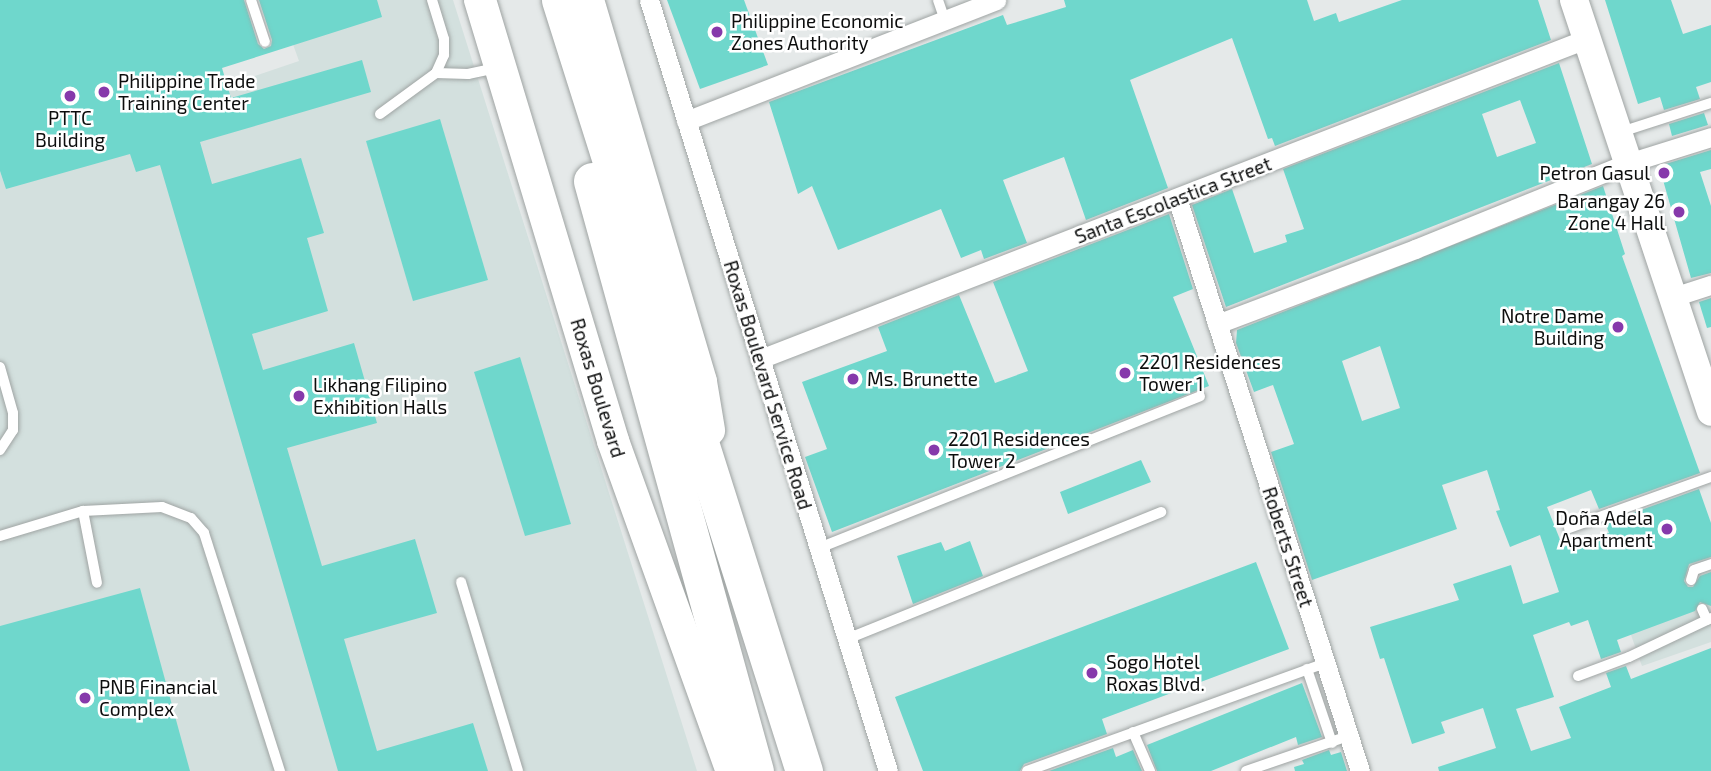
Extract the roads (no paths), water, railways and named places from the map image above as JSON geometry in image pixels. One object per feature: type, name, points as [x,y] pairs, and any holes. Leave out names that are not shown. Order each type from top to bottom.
[{"type":"highway","points":[[534,0],[609,192],[719,497],[804,771]]},
{"type":"highway","points":[[560,0],[755,771]]},
{"type":"main road","name":"Roxas Boulevard","points":[[480,0],[613,441],[732,771]]},
{"type":"main road","points":[[588,0],[701,382],[719,497]]},
{"type":"main road","points":[[1574,0],[1711,412]]},
{"type":"street","name":"Roxas Boulevard Service Road","points":[[649,0],[888,771]]},
{"type":"street","points":[[686,121],[996,0]]},
{"type":"street","name":"Santa Escolastica Street","points":[[760,359],[1586,39]]},
{"type":"street","points":[[1217,324],[1415,249],[1628,163],[1711,137]]},
{"type":"street","name":"Roberts Street","points":[[1177,198],[1217,324],[1316,666],[1340,739],[1360,771]]},
{"type":"street","points":[[1673,297],[1711,285]]},
{"type":"lane","points":[[251,0],[265,41]]},
{"type":"lane","points":[[380,114],[436,73],[444,55],[444,39],[432,0]]},
{"type":"lane","points":[[938,0],[945,20]]},
{"type":"lane","points":[[436,73],[468,74],[501,67]]},
{"type":"lane","points":[[1617,133],[1711,103]]},
{"type":"lane","points":[[0,367],[4,398],[13,430],[0,450]]},
{"type":"lane","points":[[819,548],[1200,396]]},
{"type":"lane","points":[[1569,528],[1711,477]]},
{"type":"lane","points":[[0,536],[83,511],[162,507],[191,518],[204,533],[281,771]]},
{"type":"lane","points":[[83,511],[97,583]]},
{"type":"lane","points":[[847,639],[1161,512]]},
{"type":"lane","points":[[1691,580],[1694,570],[1711,564]]},
{"type":"lane","points":[[461,582],[518,771]]},
{"type":"lane","points":[[1578,676],[1629,657],[1709,619],[1702,609]]},
{"type":"lane","points":[[1027,771],[1316,666]]},
{"type":"lane","points":[[1133,733],[1150,771]]},
{"type":"lane","points":[[1246,771],[1340,739]]},
{"type":"place","name":"Philippine Economic Zones Authority","points":[[717,32]]},
{"type":"place","name":"Philippine Trade Training Center","points":[[104,92]]},
{"type":"place","name":"PTTC Building","points":[[70,96]]},
{"type":"place","name":"Petron Gasul","points":[[1664,173]]},
{"type":"place","name":"Barangay 26 Zone 4 Hall","points":[[1679,212]]},
{"type":"place","name":"Notre Dame Building","points":[[1618,327]]},
{"type":"place","name":"2201 Residences Tower 1","points":[[1125,373]]},
{"type":"place","name":"Ms. Brunette","points":[[853,379]]},
{"type":"place","name":"Likhang Filipino Exhibition Halls","points":[[299,396]]},
{"type":"place","name":"2201 Residences Tower 2","points":[[934,450]]},
{"type":"place","name":"Doña Adela Apartment","points":[[1667,529]]},
{"type":"place","name":"Sogo Hotel Roxas Blvd.","points":[[1092,673]]},
{"type":"place","name":"PNB Financial Complex","points":[[85,698]]}]
